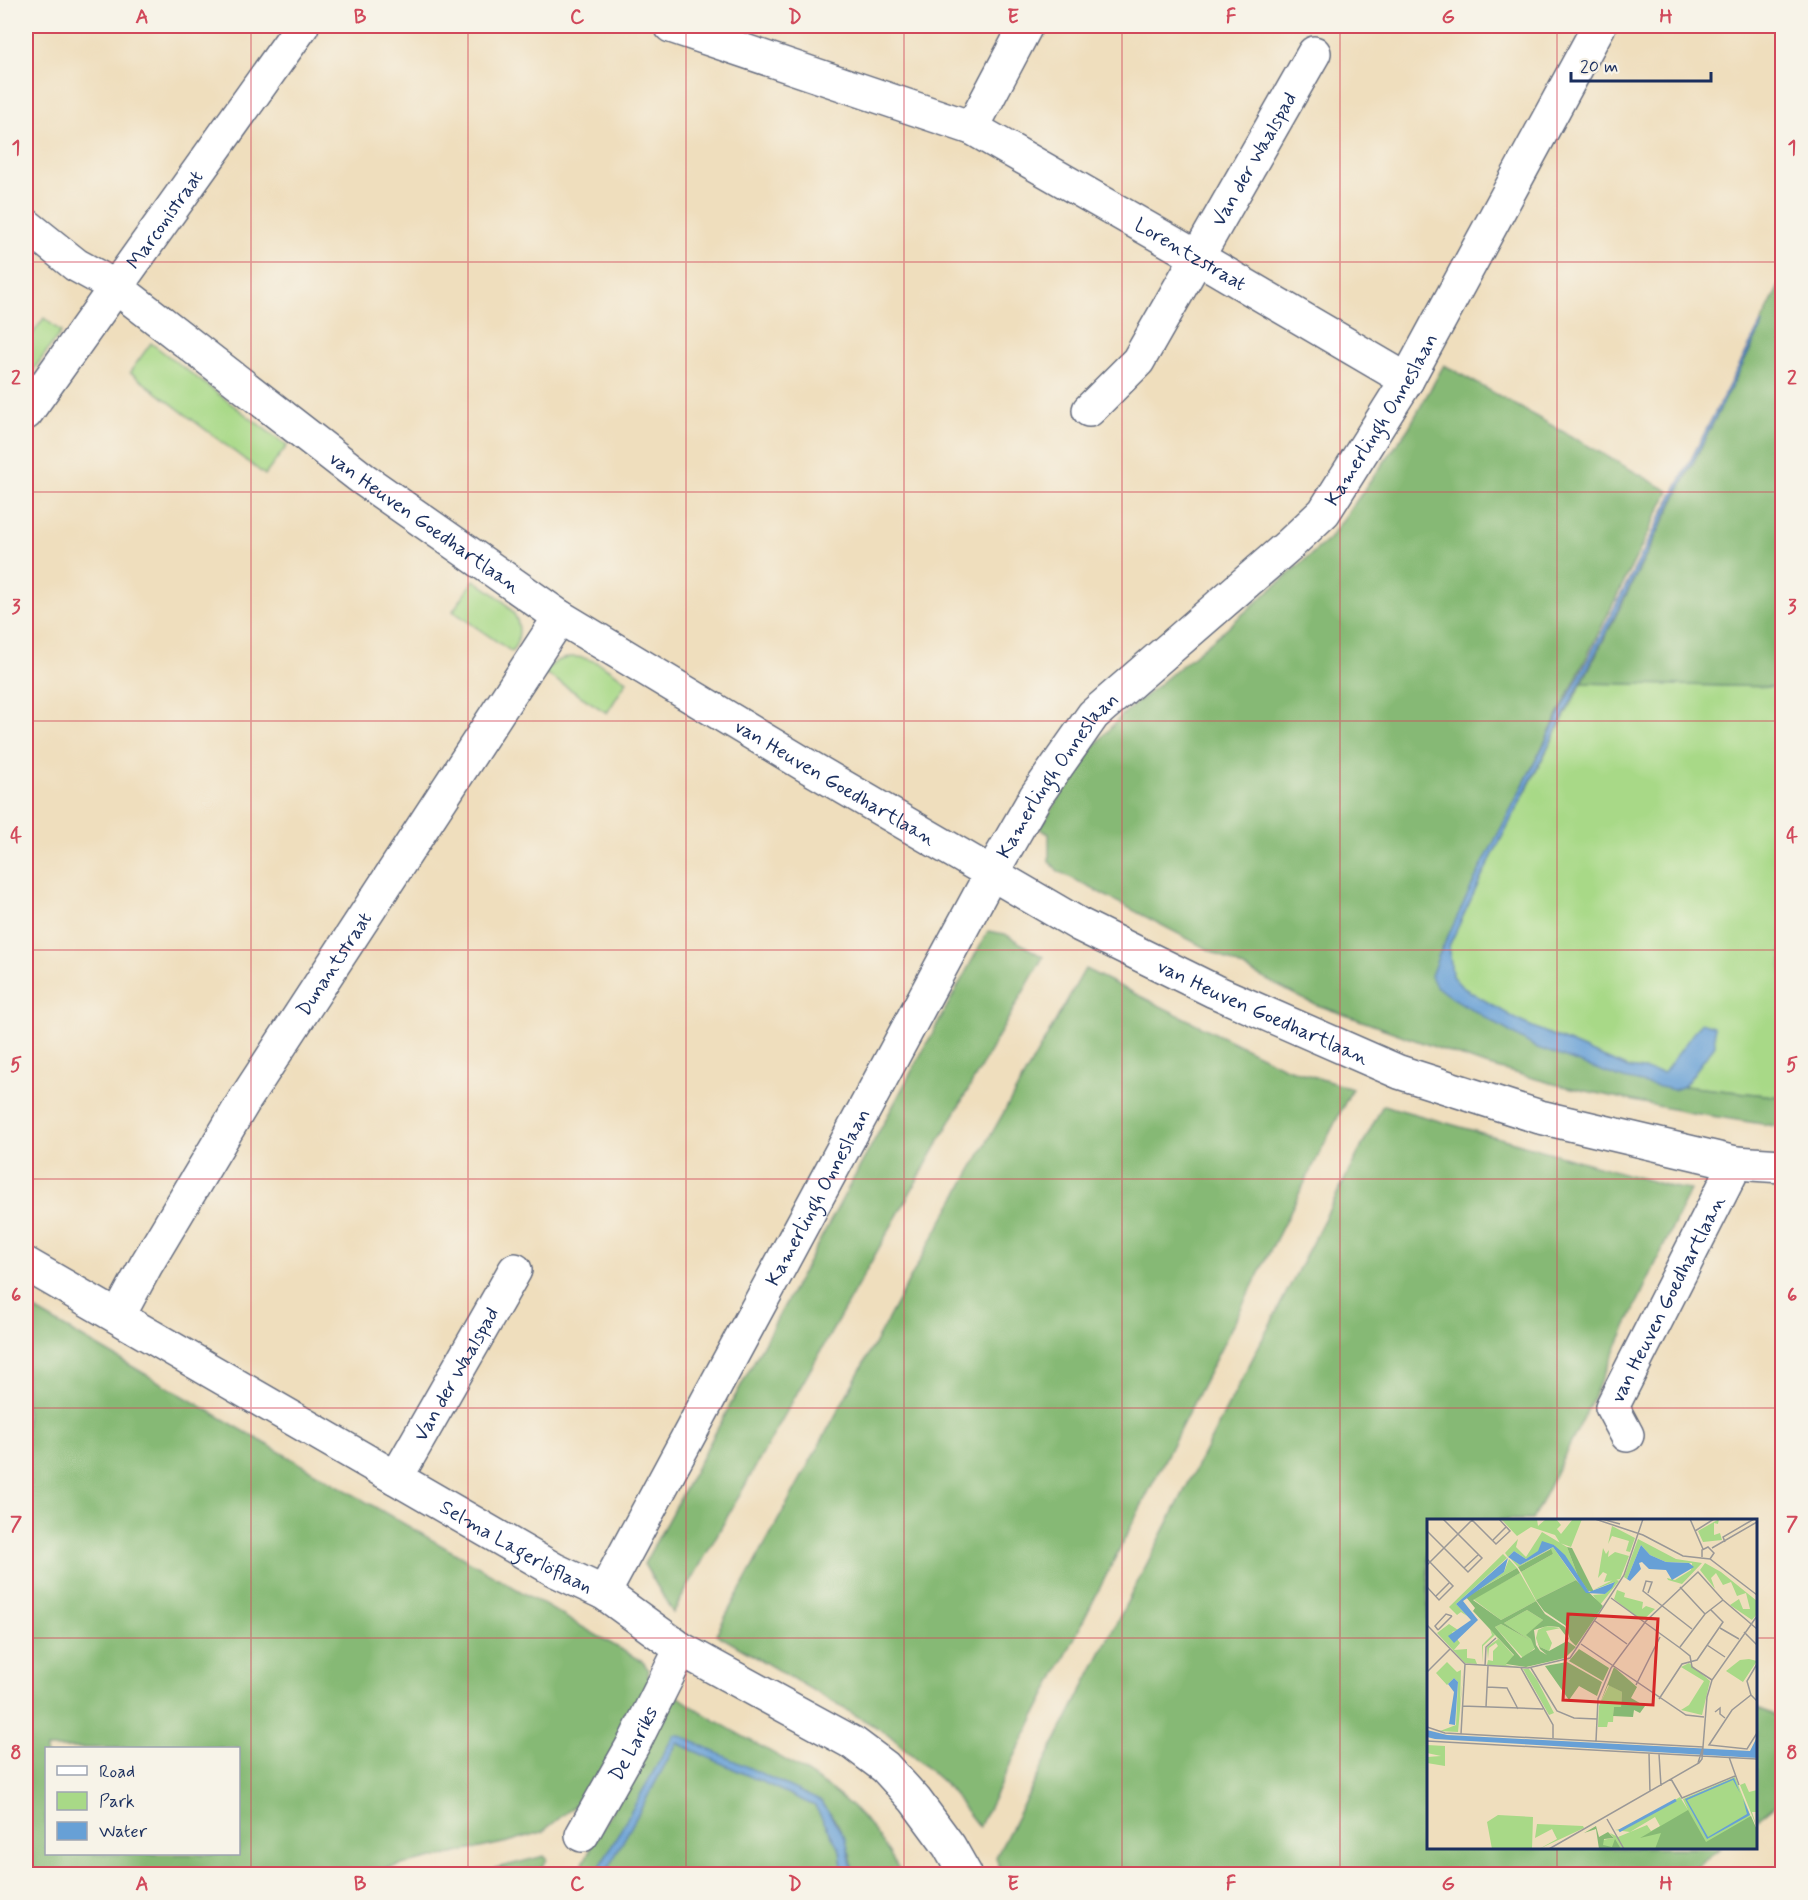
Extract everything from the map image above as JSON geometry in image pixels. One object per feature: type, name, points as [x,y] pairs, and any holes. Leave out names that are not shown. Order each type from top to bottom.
[{"type":"street","name":"Marconistraat","points":[[26,413],[302,26]]},
{"type":"street","points":[[972,128],[1026,26]]},
{"type":"street","name":"Kamerlingh Onneslaan","points":[[604,1593],[991,874],[1036,796],[1093,715],[1324,512],[1407,380],[1599,26]]},
{"type":"street","name":"Lorentzstraat","points":[[682,27],[972,128],[1407,380]]},
{"type":"street","name":"Van der Waalspad","points":[[1089,410],[1138,361],[1314,53]]},
{"type":"street","name":"van Heuven Goedhartlaan","points":[[26,225],[76,265],[116,287],[363,479],[560,617],[1080,925],[1214,991],[1399,1072],[1540,1117],[1736,1163],[1782,1166]]},
{"type":"street","name":"Dunantstraat","points":[[118,1317],[146,1265],[244,1101],[560,617]]},
{"type":"street","name":"van Heuven Goedhartlaan","points":[[1627,1435],[1612,1407],[1736,1163]]},
{"type":"street","name":"Selma Lagerlöflaan","points":[[26,1264],[555,1570],[604,1593],[681,1649],[853,1743],[885,1767],[915,1800],[949,1846],[965,1875]]},
{"type":"street","name":"Van der Waalspad","points":[[396,1478],[515,1270]]},
{"type":"street","name":"De Lariks","points":[[582,1835],[635,1741],[681,1649]]},
{"type":"green space","points":[[1782,280],[1782,687],[1582,683],[1763,325],[1761,323]]},
{"type":"green space","points":[[44,318],[61,332],[26,380],[26,343]]},
{"type":"green space","points":[[151,343],[287,446],[265,475],[130,372]]},
{"type":"green space","points":[[1444,365],[1669,491],[1438,957],[1436,986],[1674,1090],[1684,1086],[1782,1097],[1782,1127],[1686,1112],[1558,1085],[1482,1064],[1309,1002],[1058,871],[1049,861],[1049,834],[1040,829],[1081,761],[1121,716],[1329,539],[1408,429]]},
{"type":"green space","points":[[474,580],[503,601],[516,618],[519,628],[518,640],[512,652],[453,611]]},
{"type":"green space","points":[[570,657],[593,661],[627,681],[607,713],[543,672],[557,661]]},
{"type":"green space","points":[[1582,683],[1782,687],[1782,1097],[1684,1086],[1715,1045],[1664,1073],[1628,1068],[1521,1022],[1462,987],[1452,976],[1449,946],[1482,876]]},
{"type":"green space","points":[[988,931],[1005,934],[1043,957],[673,1613],[644,1564]]},
{"type":"green space","points":[[1085,969],[1284,1067],[1352,1089],[979,1827],[945,1784],[888,1734],[716,1634],[924,1253]]},
{"type":"green space","points":[[1383,1105],[1672,1187],[1690,1190],[1584,1417],[1533,1519],[1427,1519],[1427,1849],[1719,1849],[1686,1874],[1001,1874],[996,1857]]},
{"type":"green space","points":[[26,1305],[643,1662],[648,1669],[649,1684],[588,1795],[542,1832],[508,1842],[359,1874],[26,1874]]},
{"type":"green space","points":[[679,1697],[726,1727],[801,1769],[847,1802],[871,1827],[902,1874],[853,1874],[851,1856],[838,1824],[822,1802],[674,1736],[596,1874],[577,1874],[672,1701]]},
{"type":"green space","points":[[1757,1707],[1782,1719],[1782,1799],[1757,1819]]},
{"type":"green space","points":[[677,1743],[815,1806],[840,1850],[843,1874],[605,1874]]},
{"type":"green space","points":[[544,1856],[547,1859],[539,1874],[473,1874]]},
{"type":"water","points":[[1761,323],[1763,324],[1482,876],[1449,946],[1452,976],[1462,987],[1521,1022],[1628,1068],[1664,1073],[1701,1022],[1714,1026],[1715,1045],[1684,1086],[1674,1090],[1624,1079],[1535,1047],[1446,994],[1436,986],[1431,976],[1481,867]]},
{"type":"water","points":[[674,1735],[679,1735],[822,1802],[846,1839],[853,1874],[843,1874],[840,1850],[815,1806],[677,1743],[605,1874],[596,1874]]}]
